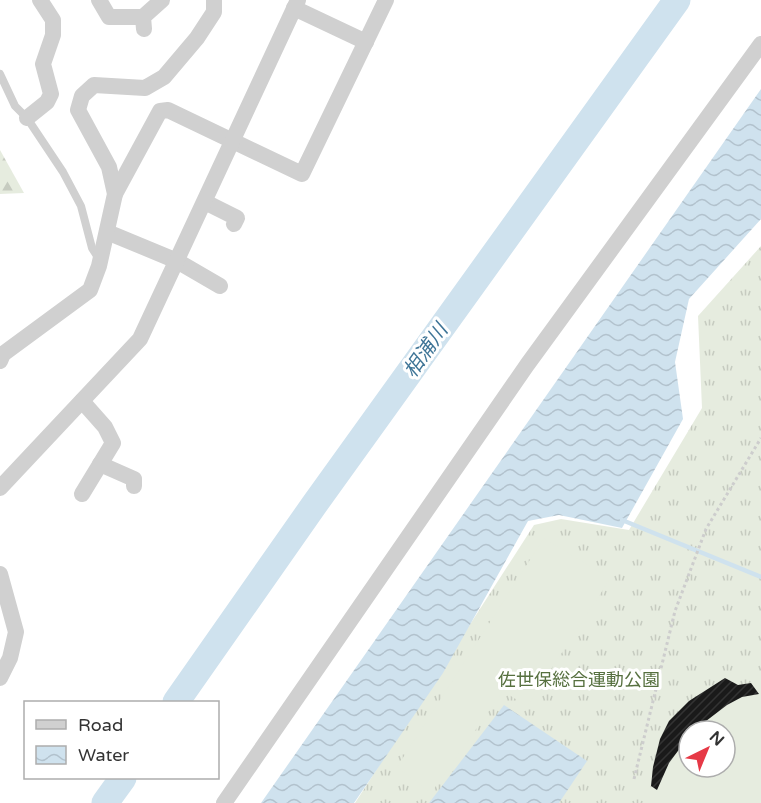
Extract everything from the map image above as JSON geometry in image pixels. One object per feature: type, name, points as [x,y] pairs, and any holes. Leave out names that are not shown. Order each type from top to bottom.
[{"type":"street","points":[[27,118],[47,102],[51,94],[42,64],[53,35],[53,20],[40,0]]},
{"type":"street","points":[[99,0],[110,17],[143,23],[162,0]]},
{"type":"street","points":[[115,194],[109,167],[78,111],[82,96],[94,85],[145,88],[164,77],[197,38],[214,12],[214,0]]},
{"type":"street","points":[[1,354],[90,290],[100,261],[115,194],[160,111],[168,110],[302,174],[386,0]]},
{"type":"street","points":[[0,488],[140,339],[296,4],[366,42]]},
{"type":"street","points":[[224,803],[527,365],[761,44]]},
{"type":"street","points":[[205,202],[237,218]]},
{"type":"street","points":[[106,232],[177,261],[220,286]]},
{"type":"street","points":[[82,401],[105,426],[113,444],[82,494]]},
{"type":"street","points":[[100,464],[134,479],[134,486]]},
{"type":"street","points":[[0,574],[16,632],[10,658],[1,671]]},
{"type":"lane","points":[[0,74],[15,106],[27,118],[63,172],[81,206],[92,248],[100,261]]},
{"type":"path","points":[[634,779],[675,611],[706,529],[761,438]]},
{"type":"green space","points":[[0,150],[24,193],[0,194]]},
{"type":"green space","name":"佐世保総合運動公園","points":[[761,246],[761,803],[355,803],[534,525],[561,519],[629,530],[702,408],[698,316]]},
{"type":"green space","points":[[544,538],[610,579],[527,706],[503,691],[431,793],[397,767]]},
{"type":"green space","points":[[761,694],[761,803],[648,803],[651,786],[657,790],[669,763],[677,752],[677,779],[737,779],[737,719],[706,719],[741,699]]},
{"type":"water","points":[[761,89],[761,219],[689,299],[675,362],[683,419],[622,528],[559,515],[528,521],[443,673],[354,803],[261,803]]},
{"type":"water","points":[[504,705],[587,761],[559,803],[429,803]]},
{"type":"building","points":[[725,678],[738,685],[751,683],[759,694],[742,697],[709,719],[677,719],[677,752],[669,763],[657,790],[651,786],[660,739],[669,721],[689,701]]},
{"type":"waterway","name":"相浦川","points":[[177,701],[314,505],[677,0]]},
{"type":"waterway","points":[[622,520],[761,577]]},
{"type":"waterway","name":"相浦川","points":[[105,803],[122,779]]}]
